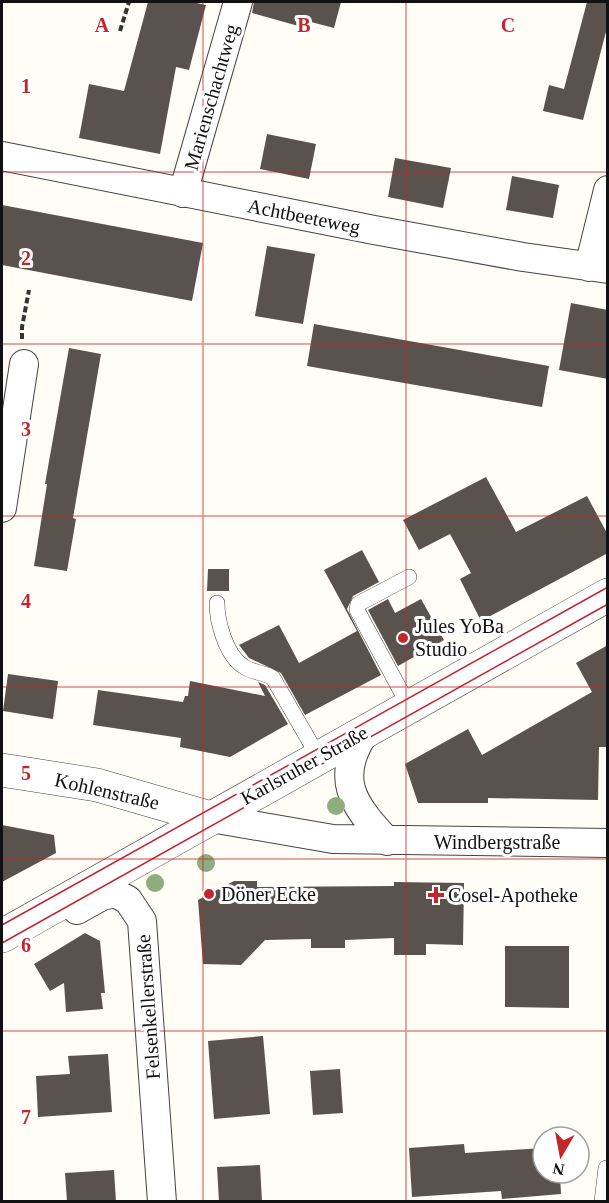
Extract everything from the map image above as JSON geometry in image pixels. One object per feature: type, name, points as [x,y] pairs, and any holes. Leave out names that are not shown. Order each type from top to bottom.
[{"type":"street","name":"Marienschachtweg","points":[[183,193],[238,2]]},
{"type":"street","name":"Achtbeeteweg","points":[[2,156],[466,247],[598,268]]},
{"type":"street","points":[[598,268],[608,190]]},
{"type":"street","points":[[2,508],[24,364]]},
{"type":"street","name":"Karlsruher Straße","points":[[10,932],[318,756],[608,596]]},
{"type":"street","points":[[365,732],[354,748],[348,768],[350,787],[355,803],[387,841]]},
{"type":"street","name":"Kohlenstraße","points":[[2,770],[97,785],[211,818]]},
{"type":"street","name":"Windbergstraße","points":[[211,818],[333,839],[608,843]]},
{"type":"street","name":"Felsenkellerstraße","points":[[10,932],[59,920],[102,896],[115,893],[128,900],[136,909],[142,921],[145,940],[162,1202]]},
{"type":"lane","points":[[409,706],[357,610],[358,604],[410,577]]},
{"type":"lane","points":[[217,603],[218,623],[235,660],[250,670],[273,678],[318,756]]},
{"type":"lane","points":[[602,1202],[606,1168]]},
{"type":"path","points":[[120,31],[129,2]]},
{"type":"path","points":[[24,364],[22,327],[29,290]]},
{"type":"building","points":[[148,2],[192,2],[206,5],[189,70],[176,67],[160,154],[79,138],[89,84],[124,91]]},
{"type":"building","points":[[254,2],[341,2],[334,28],[311,22],[309,29],[252,13]]},
{"type":"building","points":[[587,2],[608,2],[608,24],[583,120],[543,111],[549,85],[564,89]]},
{"type":"building","points":[[267,134],[316,144],[309,179],[260,169]]},
{"type":"building","points":[[395,158],[451,168],[443,208],[388,197]]},
{"type":"building","points":[[512,176],[559,185],[553,218],[506,210]]},
{"type":"building","points":[[2,205],[203,243],[192,301],[2,265]]},
{"type":"building","points":[[267,246],[315,254],[303,324],[255,316]]},
{"type":"building","points":[[571,303],[608,310],[608,379],[559,370]]},
{"type":"building","points":[[314,324],[549,366],[542,407],[307,366]]},
{"type":"building","points":[[69,348],[101,354],[73,518],[76,519],[67,571],[34,566],[47,484],[45,484]]},
{"type":"building","points":[[486,477],[516,532],[587,496],[608,535],[608,553],[481,621],[460,579],[471,573],[450,534],[419,550],[403,520]]},
{"type":"building","points":[[362,550],[379,582],[353,596],[347,609],[381,675],[305,715],[281,673],[249,658],[239,645],[279,625],[299,663],[357,631],[324,570]]},
{"type":"building","points":[[208,569],[229,569],[229,591],[207,591]]},
{"type":"building","points":[[388,599],[395,613],[421,599],[444,640],[398,666],[368,610]]},
{"type":"building","points":[[608,645],[608,747],[599,747],[598,800],[488,798],[488,803],[418,803],[405,764],[468,729],[482,755],[592,692],[576,663]]},
{"type":"building","points":[[8,674],[58,681],[53,719],[3,711]]},
{"type":"building","points":[[190,681],[265,696],[258,682],[265,685],[288,724],[230,757],[180,747],[181,738],[93,725],[98,690],[183,702],[185,696],[188,696]]},
{"type":"building","points":[[2,825],[54,835],[56,853],[2,882]]},
{"type":"building","points":[[234,881],[257,881],[257,887],[394,886],[394,882],[464,883],[463,945],[426,944],[426,955],[394,955],[394,938],[345,940],[345,948],[311,948],[311,939],[265,940],[241,965],[203,964],[198,900]]},
{"type":"building","points":[[85,933],[100,941],[105,993],[101,993],[103,1009],[66,1012],[64,983],[50,991],[34,964]]},
{"type":"building","points":[[505,946],[569,946],[569,1008],[505,1007]]},
{"type":"building","points":[[263,1036],[270,1114],[214,1119],[208,1041]]},
{"type":"building","points":[[108,1054],[112,1112],[38,1117],[36,1076],[70,1074],[68,1056]]},
{"type":"building","points":[[340,1069],[343,1113],[313,1115],[310,1071]]},
{"type":"building","points":[[464,1144],[465,1153],[531,1149],[531,1185],[561,1185],[561,1194],[502,1199],[501,1191],[412,1197],[409,1148]]},
{"type":"building","points":[[260,1165],[262,1202],[219,1202],[217,1167]]},
{"type":"building","points":[[114,1170],[116,1202],[67,1202],[65,1173]]},
{"type":"tram line","points":[[2,925],[608,587]]},
{"type":"tram line","points":[[2,943],[608,604]]},
{"type":"place","name":"Jules YoBa Studio","points":[[403,638]]},
{"type":"place","name":"Döner Ecke","points":[[209,894]]},
{"type":"place","name":"Cosel-Apotheke","points":[[436,895]]}]
